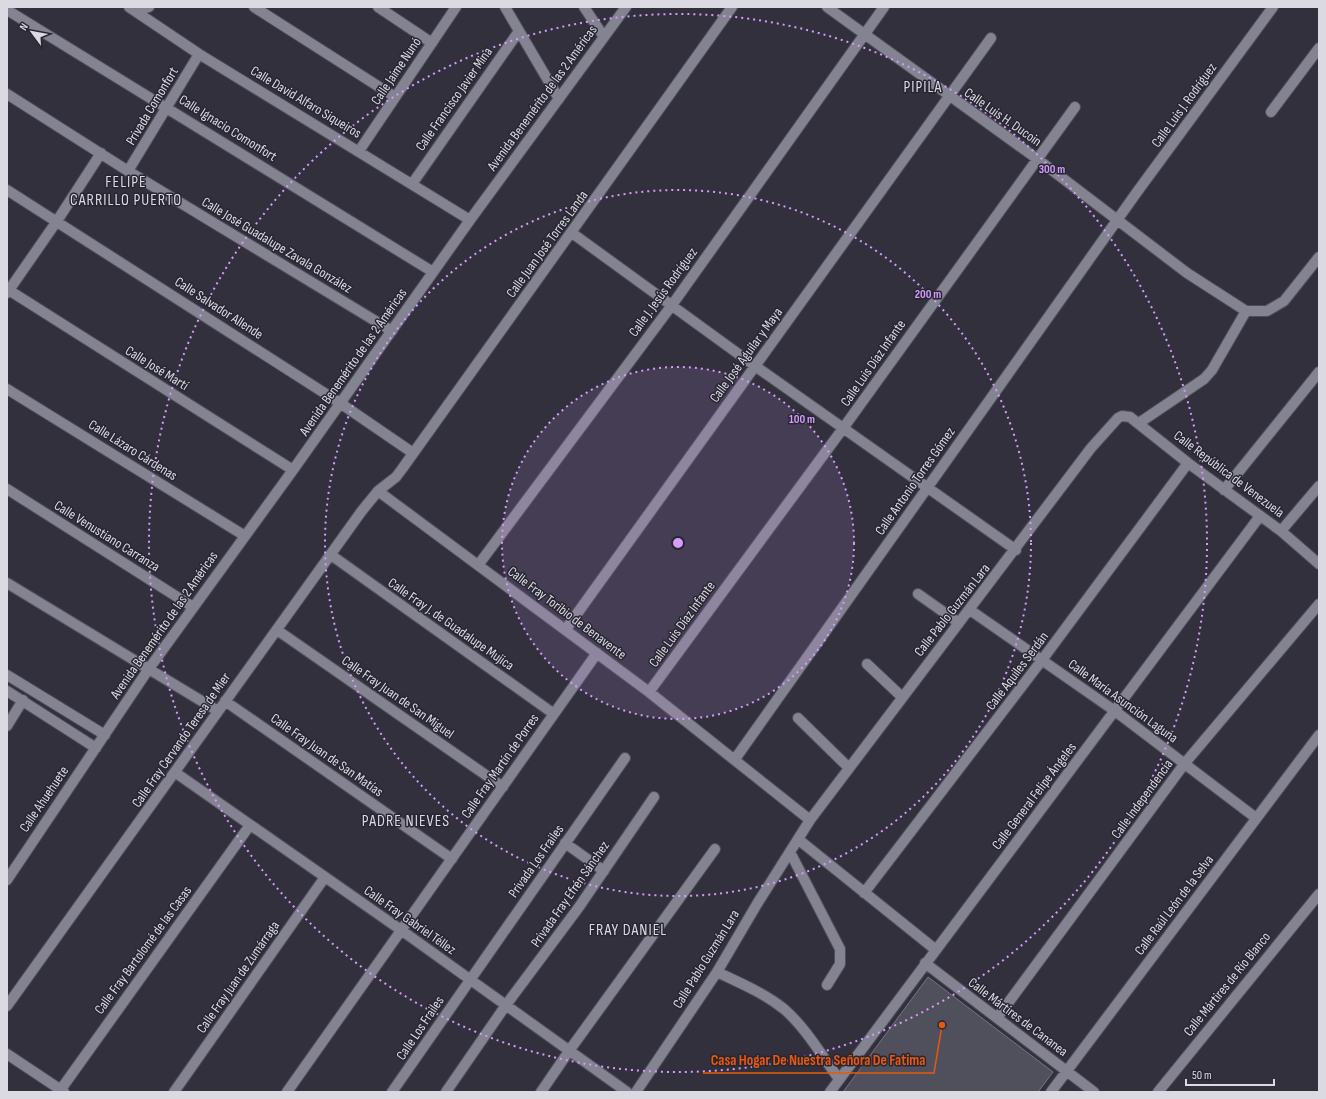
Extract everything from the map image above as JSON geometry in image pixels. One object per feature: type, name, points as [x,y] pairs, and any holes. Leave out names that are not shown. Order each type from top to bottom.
[{"type":"street","points":[[132,9],[149,7]]},
{"type":"street","points":[[254,7],[396,97]]},
{"type":"street","points":[[378,7],[432,43]]},
{"type":"street","name":"Calle Jaime Nunó","points":[[359,151],[456,7]]},
{"type":"street","points":[[505,7],[559,99]]},
{"type":"street","points":[[584,7],[604,38]]},
{"type":"street","name":"Avenida Benemérito de las 2 Américas","points":[[105,735],[193,606],[293,470],[470,220],[626,7]]},
{"type":"street","name":"Calle Juan José Torres Landa","points":[[378,491],[396,477],[572,233],[732,7]]},
{"type":"street","name":"Calle Luis H. Ducoin","points":[[827,7],[1036,158],[1187,273],[1246,311]]},
{"type":"street","name":"Calle J. Jesús Rodríguez","points":[[479,564],[672,305],[884,7]]},
{"type":"street","name":"Calle Luis J. Rodríguez","points":[[1118,219],[1273,7]]},
{"type":"street","name":"Calle David Alfaro Siqueiros","points":[[132,9],[199,54],[470,220]]},
{"type":"street","name":"Calle Ignacio Comonfort","points":[[7,10],[433,272]]},
{"type":"street","name":"Calle Francisco Javier Mina","points":[[412,184],[519,31]]},
{"type":"street","name":"Calle José Aguilar y Maya","points":[[566,629],[991,38]]},
{"type":"street","points":[[1271,112],[1319,48]]},
{"type":"street","name":"Privada Comonfort","points":[[128,171],[199,54]]},
{"type":"street","name":"Calle José Guadalupe Zavala González","points":[[7,94],[128,171],[392,331]]},
{"type":"street","name":"Calle Luis Díaz Infante","points":[[649,692],[844,427],[1036,158],[1075,107]]},
{"type":"street","points":[[8,291],[57,221],[100,153]]},
{"type":"street","name":"Calle Salvador Allende","points":[[7,190],[340,403],[413,453]]},
{"type":"street","name":"Calle Antonio Torres Gómez","points":[[735,759],[1118,219]]},
{"type":"street","points":[[572,233],[755,366],[844,427],[1016,550]]},
{"type":"street","points":[[1139,423],[1204,379],[1212,370],[1246,311],[1267,311],[1284,301],[1319,257]]},
{"type":"street","name":"Calle José Martí","points":[[8,291],[293,470]]},
{"type":"street","points":[[1224,490],[1319,372]]},
{"type":"street","name":"Calle Lázaro Cárdenas","points":[[7,389],[244,536]]},
{"type":"street","name":"Calle República de Venezuela","points":[[1118,418],[1125,416],[1130,417],[1139,423],[1188,463],[1281,531],[1319,564]]},
{"type":"street","name":"Calle Pablo Guzmán Lara","points":[[810,820],[1092,448],[1118,418]]},
{"type":"street","name":"Calle Aquiles Serdán","points":[[864,892],[1042,660],[1188,463]]},
{"type":"street","points":[[1281,531],[1319,486]]},
{"type":"street","name":"Calle Venustiano Carranza","points":[[7,489],[193,606]]},
{"type":"street","name":"Calle Fray Toribio de Benavente","points":[[378,491],[479,564],[649,692],[810,820]]},
{"type":"street","name":"Calle Fray Cervando Teresa de Mier","points":[[7,1006],[176,773],[225,701],[331,556],[361,512],[378,491]]},
{"type":"street","name":"Calle General Felipe Ángeles","points":[[830,1092],[1260,516]]},
{"type":"street","name":"Calle Fray J. de Guadalupe Mujica","points":[[331,556],[554,714]]},
{"type":"street","points":[[7,583],[148,670],[218,711]]},
{"type":"street","points":[[918,594],[959,623]]},
{"type":"street","name":"Calle Independencia","points":[[997,1018],[1185,763],[1319,604]]},
{"type":"street","name":"Calle María Asunción Laguna","points":[[970,610],[1115,711],[1256,818]]},
{"type":"street","name":"Calle Fray Juan de San Miguel","points":[[277,630],[503,787]]},
{"type":"street","name":"Calle Fray Martín de Porres","points":[[287,1092],[597,653]]},
{"type":"street","points":[[867,664],[902,697]]},
{"type":"street","points":[[7,675],[105,735]]},
{"type":"street","points":[[7,691],[96,748]]},
{"type":"street","points":[[7,726],[23,700]]},
{"type":"street","name":"Calle Fray Juan de San Matías","points":[[225,701],[452,859]]},
{"type":"street","points":[[798,718],[849,768]]},
{"type":"street","name":"Calle Ahuehuete","points":[[7,880],[105,735]]},
{"type":"street","name":"Calle Raúl León de la Selva","points":[[1051,1092],[1319,735]]},
{"type":"street","name":"Privada Los Frailes","points":[[470,979],[625,758]]},
{"type":"street","name":"Calle Fray Gabriel Téllez","points":[[176,773],[402,930],[627,1092]]},
{"type":"street","name":"Privada Fray Efrén Sánchez","points":[[446,1092],[506,1006],[580,907],[654,796]]},
{"type":"street","points":[[810,820],[799,840],[936,950]]},
{"type":"street","name":"Calle Fray Bartolomé de las Casas","points":[[61,1091],[250,825]]},
{"type":"street","name":"Calle Pablo Guzmán Lara","points":[[636,1092],[717,972],[790,852],[799,840]]},
{"type":"street","points":[[565,843],[604,871]]},
{"type":"street","points":[[541,1092],[569,1050],[715,849]]},
{"type":"street","points":[[790,852],[840,949],[840,964],[827,985]]},
{"type":"street","name":"Calle Fray Juan de Zumárraga","points":[[174,1092],[325,877]]},
{"type":"street","name":"Calle Mártires de Río Blanco","points":[[1158,1092],[1319,894]]},
{"type":"street","name":"Calle Mártires de Cananea","points":[[925,964],[1094,1092]]},
{"type":"street","points":[[717,972],[766,997],[785,1010],[803,1030],[839,1079]]},
{"type":"street","name":"Calle Los Frailes","points":[[392,1092],[470,979]]},
{"type":"street","points":[[7,1054],[61,1091]]},
{"type":"building","points":[[928,977],[1053,1072],[1038,1092],[843,1092]]},
{"type":"place","name":"Casa Hogar De Nuestra Señora De Fatima","points":[[942,1025]]},
{"type":"district","name":"PIPILA","points":[[923,87]]},
{"type":"district","name":"FELIPE CARRILLO PUERTO","points":[[126,191]]},
{"type":"district","name":"PADRE NIEVES","points":[[406,821]]},
{"type":"district","name":"FRAY DANIEL","points":[[628,930]]}]
